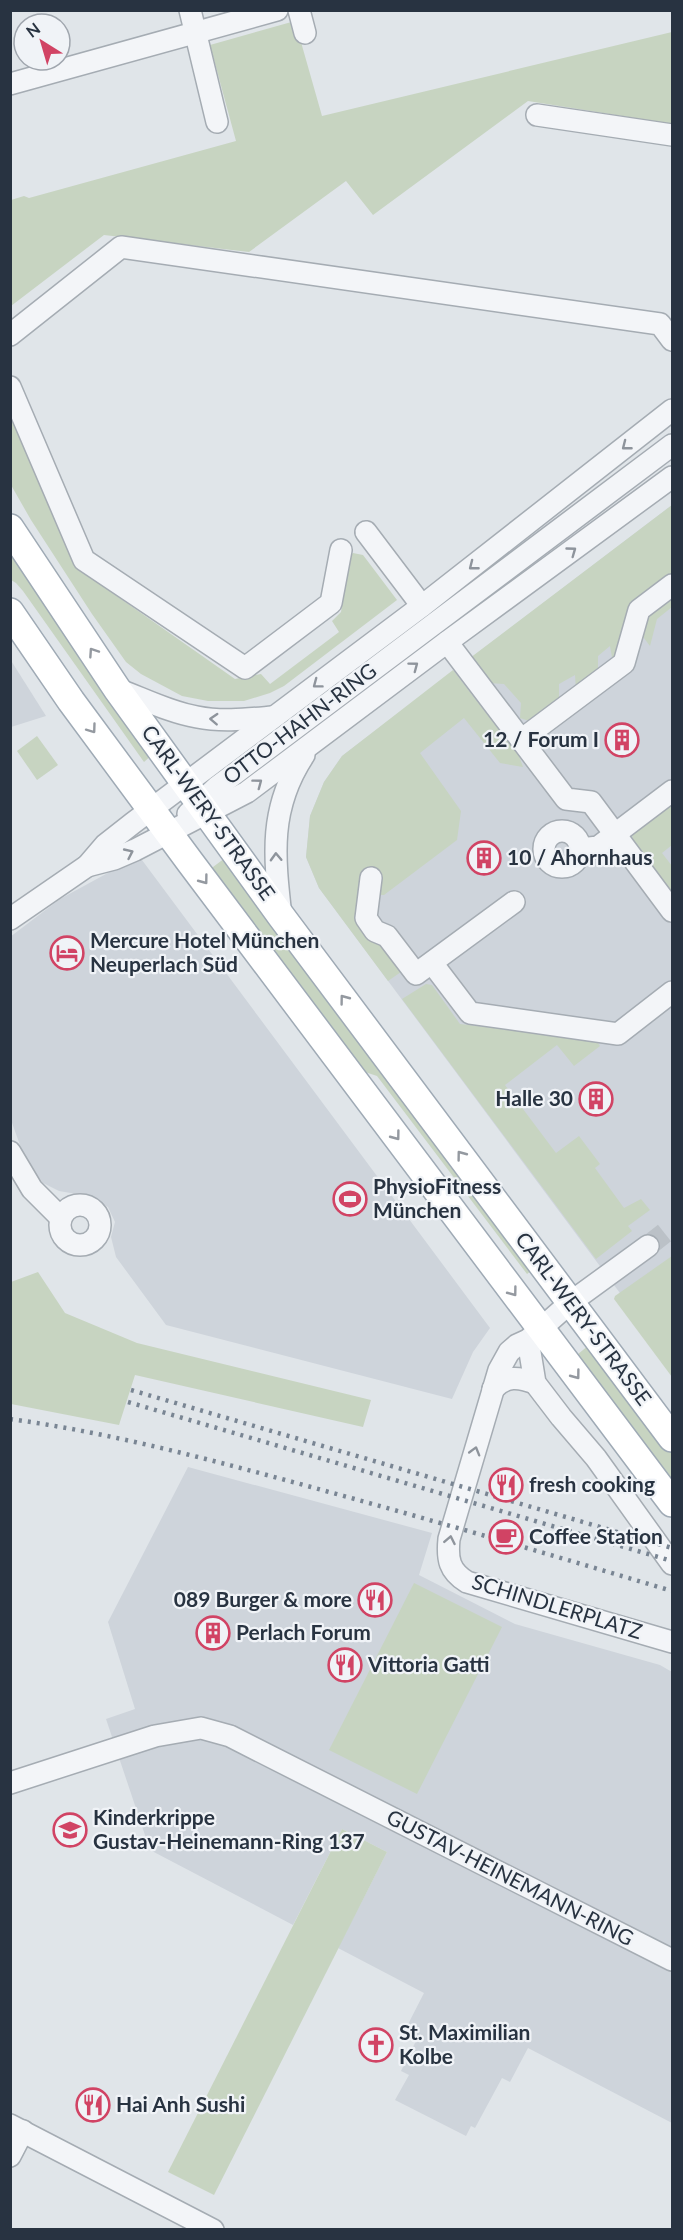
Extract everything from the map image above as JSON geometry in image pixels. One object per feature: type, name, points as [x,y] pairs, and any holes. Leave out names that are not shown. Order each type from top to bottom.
[{"type":"main road","name":"CARL-WERY-STRASSE","points":[[10,528],[117,689],[282,916],[672,1437]]},
{"type":"main road","name":"CARL-WERY-STRASSE","points":[[10,612],[71,700],[534,1334],[672,1503]]},
{"type":"street","points":[[190,10],[217,122]]},
{"type":"street","points":[[10,84],[277,10]]},
{"type":"street","points":[[299,10],[305,33]]},
{"type":"street","points":[[537,115],[672,135]]},
{"type":"street","points":[[10,335],[121,247],[660,324],[672,340]]},
{"type":"street","points":[[10,387],[84,560],[245,668],[332,603],[341,550]]},
{"type":"street","name":"OTTO-HAHN-RING","points":[[87,866],[114,860],[169,833],[272,717],[422,606],[672,410]]},
{"type":"street","name":"OTTO-HAHN-RING","points":[[198,800],[672,445]]},
{"type":"street","name":"OTTO-HAHN-RING","points":[[87,866],[105,845],[151,810],[248,792],[672,477]]},
{"type":"street","points":[[366,532],[422,606]]},
{"type":"street","points":[[521,740],[624,663],[639,610],[672,585]]},
{"type":"street","points":[[447,642],[566,799],[591,802],[672,911]]},
{"type":"street","points":[[117,689],[167,709],[198,718],[272,717]]},
{"type":"street","points":[[282,916],[276,860],[278,811],[292,774],[311,743]]},
{"type":"street","points":[[581,849],[598,847],[672,791]]},
{"type":"street","points":[[10,919],[87,866]]},
{"type":"street","points":[[371,878],[366,918],[375,931],[387,936],[416,974],[514,902]]},
{"type":"street","points":[[432,963],[470,1013],[618,1034],[672,992]]},
{"type":"street","points":[[10,1152],[32,1189],[62,1218]]},
{"type":"street","name":"SCHINDLERPLATZ","points":[[648,1246],[571,1302],[509,1352],[498,1370],[447,1552],[452,1570],[467,1582],[668,1639]]},
{"type":"street","points":[[534,1334],[535,1383]]},
{"type":"street","points":[[493,1389],[498,1383],[519,1377],[535,1383],[596,1458],[672,1564]]},
{"type":"street","name":"GUSTAV-HEINEMANN-RING","points":[[10,1783],[146,1738],[201,1728],[230,1736],[672,1960]]},
{"type":"street","points":[[10,2156],[16,2128],[213,2229]]},
{"type":"shaded area","points":[[672,505],[672,1322],[637,1316],[319,888],[306,857],[310,816],[324,782],[342,756]]},
{"type":"shaded area","points":[[10,659],[46,716],[11,727],[10,727]]},
{"type":"shaded area","points":[[139,856],[490,1328],[473,1352],[452,1399],[166,1325],[116,1257],[111,1237],[115,1222],[108,1207],[88,1196],[59,1191],[43,1183],[25,1159],[11,1120],[10,937],[60,899]]},
{"type":"shaded area","points":[[188,1467],[432,1533],[419,1575],[515,1624],[660,1665],[672,1672],[672,2123],[528,2048],[510,2082],[502,2078],[475,2128],[471,2126],[466,2136],[395,2100],[409,2075],[401,2071],[416,2041],[403,2034],[424,1993],[338,1948],[387,1852],[342,1829],[293,1925],[150,1850],[106,1719],[135,1709],[108,1622]]},
{"type":"green space","points":[[295,21],[322,116],[672,32],[672,124],[528,101],[373,215],[346,181],[249,252],[104,235],[11,306],[11,200],[24,196],[29,198],[236,141],[210,45]]},
{"type":"green space","points":[[10,412],[84,573],[235,679],[261,674],[270,684],[339,632],[332,621],[341,612],[350,556],[353,553],[363,555],[397,600],[284,686],[270,693],[244,701],[208,701],[182,696],[141,674],[126,662],[31,520],[11,485]]},
{"type":"green space","points":[[672,505],[672,578],[613,663],[610,646],[598,656],[598,675],[576,690],[575,675],[559,684],[559,704],[532,722],[520,718],[521,703],[504,684],[488,683],[470,658]]},
{"type":"green space","points":[[10,544],[153,754],[144,762],[23,591],[11,580]]},
{"type":"green space","points":[[672,594],[672,607],[657,619],[650,646],[641,634],[644,615]]},
{"type":"green space","points":[[453,670],[519,756],[523,767],[500,763],[464,718],[420,753],[461,811],[457,840],[384,895],[362,895],[380,941],[401,972],[388,981],[319,888],[306,857],[310,816],[324,782],[342,756]]},
{"type":"green space","points":[[37,736],[58,765],[37,780],[17,751]]},
{"type":"green space","points":[[672,797],[672,845],[662,853],[672,866],[672,896],[634,845],[632,835],[634,826]]},
{"type":"green space","points":[[229,855],[538,1266],[527,1274],[377,1076],[365,1072],[205,873]]},
{"type":"green space","points":[[426,984],[432,985],[460,1024],[596,1040],[600,1046],[574,1066],[557,1045],[505,1085],[556,1153],[579,1136],[600,1164],[595,1168],[624,1208],[641,1199],[650,1210],[628,1226],[632,1231],[596,1259],[402,999]]},
{"type":"green space","points":[[672,1256],[672,1377],[614,1299],[615,1296]]},
{"type":"green space","points":[[38,1272],[65,1313],[137,1343],[371,1400],[363,1427],[135,1375],[119,1425],[11,1404],[11,1282]]},
{"type":"green space","points":[[594,1341],[672,1445],[672,1493],[572,1359]]},
{"type":"green space","points":[[414,1583],[502,1627],[417,1794],[329,1750]]},
{"type":"green space","points":[[342,1829],[387,1852],[214,2195],[168,2172]]},
{"type":"tunnel","points":[[648,1246],[672,1227]]},
{"type":"railway","points":[[131,1390],[672,1548]]},
{"type":"railway","points":[[128,1402],[672,1561]]},
{"type":"railway","points":[[10,1419],[162,1448],[237,1467],[356,1499],[672,1591]]},
{"type":"place","name":"12 / Forum I","points":[[622,740]]},
{"type":"place","name":"10 / Ahornhaus","points":[[484,858]]},
{"type":"place","name":"Mercure Hotel München Neuperlach Süd","points":[[67,953]]},
{"type":"place","name":"Halle 30","points":[[596,1099]]},
{"type":"place","name":"PhysioFitness München","points":[[350,1199]]},
{"type":"place","name":"fresh cooking","points":[[506,1485]]},
{"type":"place","name":"Coffee Station","points":[[506,1537]]},
{"type":"place","name":"089 Burger & more","points":[[375,1600]]},
{"type":"place","name":"Perlach Forum","points":[[213,1633]]},
{"type":"place","name":"Vittoria Gatti","points":[[345,1665]]},
{"type":"place","name":"Kinderkrippe Gustav-Heinemann-Ring 137","points":[[70,1830]]},
{"type":"place","name":"St. Maximilian Kolbe","points":[[376,2045]]},
{"type":"place","name":"Hai Anh Sushi","points":[[93,2105]]}]
